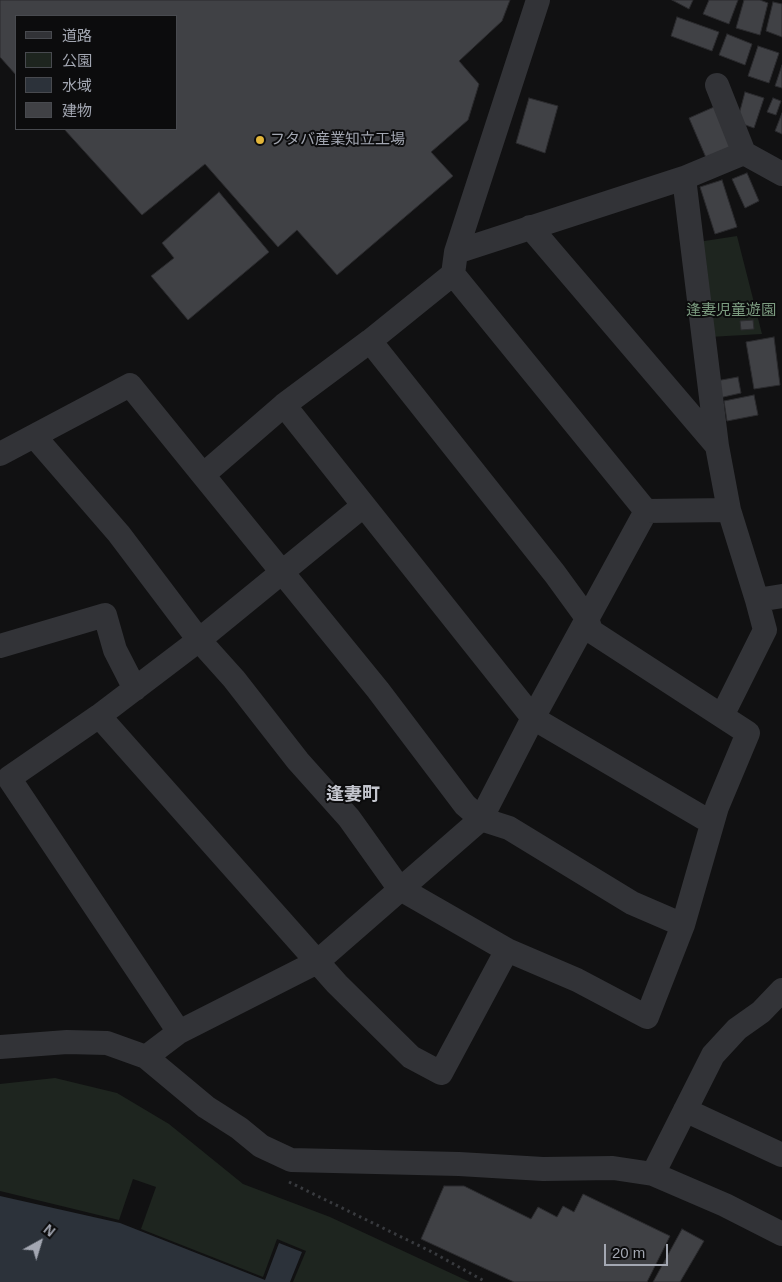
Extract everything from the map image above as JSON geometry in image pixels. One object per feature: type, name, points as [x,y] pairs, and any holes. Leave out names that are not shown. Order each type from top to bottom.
[{"type":"street","points":[[455,263],[538,0]]},
{"type":"street","points":[[717,85],[744,153],[782,174]]},
{"type":"street","points":[[203,475],[284,405],[370,341],[455,263],[530,227],[684,178],[744,153]]},
{"type":"street","points":[[684,178],[717,446],[729,510],[765,630],[722,716]]},
{"type":"street","points":[[530,227],[717,446]]},
{"type":"street","points":[[455,263],[646,511]]},
{"type":"street","points":[[35,436],[119,534],[199,640],[234,679],[298,761],[349,818],[399,888],[507,950],[577,980],[647,1017],[683,925],[712,823],[748,733],[591,631],[587,618],[555,574],[370,341]]},
{"type":"street","points":[[0,454],[130,385],[378,690],[465,804],[481,819],[510,828],[632,903],[683,925]]},
{"type":"street","points":[[284,405],[532,718],[712,823]]},
{"type":"street","points":[[178,1032],[4,770],[99,716],[199,640],[281,571],[363,506]]},
{"type":"street","points":[[646,511],[729,510]]},
{"type":"street","points":[[146,1057],[178,1032],[317,962],[399,888],[481,819],[532,718],[646,511]]},
{"type":"street","points":[[757,600],[782,596]]},
{"type":"street","points":[[0,646],[105,615],[115,650],[135,689]]},
{"type":"street","points":[[99,716],[317,962],[373,1022],[411,1057],[441,1073],[507,950]]},
{"type":"street","points":[[653,1174],[714,1056],[737,1029],[761,1012],[782,990]]},
{"type":"street","points":[[0,1047],[47,1043],[107,1043],[146,1057],[206,1107],[239,1128],[261,1146],[291,1160],[460,1164],[543,1169],[612,1168],[653,1174],[725,1205],[782,1234]]},
{"type":"street","points":[[685,1110],[782,1155]]},
{"type":"path","points":[[285,1177],[290,1185],[432,1252],[486,1282]]},
{"type":"green space","name":"逢妻児童遊園","points":[[737,236],[762,334],[709,337],[698,242]]},
{"type":"green space","points":[[55,1078],[117,1093],[169,1124],[243,1184],[330,1217],[470,1282],[293,1282],[306,1251],[277,1239],[263,1277],[141,1229],[156,1187],[133,1179],[119,1220],[0,1191],[0,1084]]},
{"type":"water","points":[[0,1196],[120,1223],[265,1280],[279,1243],[302,1252],[290,1282],[0,1282]]},
{"type":"building","name":"フタバ産業知立工場","points":[[0,0],[510,0],[502,21],[459,61],[479,84],[468,120],[431,152],[453,176],[337,275],[297,230],[278,247],[205,164],[142,215],[65,130],[178,130],[178,15],[15,15],[15,74],[0,57]]},
{"type":"building","points":[[672,0],[693,0],[689,9]]},
{"type":"building","points":[[709,0],[738,0],[729,24],[703,14]]},
{"type":"building","points":[[744,0],[760,0],[768,3],[760,35],[736,28]]},
{"type":"building","points":[[773,2],[782,4],[782,37],[766,31]]},
{"type":"building","points":[[677,17],[719,32],[712,51],[671,36]]},
{"type":"building","points":[[727,34],[752,44],[745,65],[719,55]]},
{"type":"building","points":[[758,46],[779,53],[769,83],[748,76]]},
{"type":"building","points":[[782,65],[782,88],[775,86]]},
{"type":"building","points":[[745,92],[764,98],[754,128],[737,122]]},
{"type":"building","points":[[529,98],[558,106],[545,153],[516,143]]},
{"type":"building","points":[[773,98],[781,101],[776,115],[767,112]]},
{"type":"building","points":[[714,107],[732,148],[707,160],[689,118]]},
{"type":"building","points":[[782,113],[782,134],[775,131]]},
{"type":"building","points":[[747,173],[759,201],[745,208],[732,179]]},
{"type":"building","points":[[722,180],[737,227],[715,234],[700,187]]},
{"type":"building","points":[[219,192],[269,252],[188,320],[151,276],[174,258],[162,243]]},
{"type":"building","points":[[753,320],[754,329],[741,330],[740,321]]},
{"type":"building","points":[[774,337],[780,385],[754,389],[746,342]]},
{"type":"building","points":[[738,377],[741,393],[719,398],[716,381]]},
{"type":"building","points":[[754,395],[758,415],[727,421],[724,401]]},
{"type":"building","points":[[444,1186],[464,1186],[531,1219],[538,1207],[557,1217],[563,1206],[574,1212],[583,1194],[670,1236],[647,1282],[514,1282],[421,1239]]},
{"type":"building","points":[[682,1229],[704,1241],[680,1282],[653,1282]]},
{"type":"place","name":"フタバ産業知立工場","points":[[260,140]]},
{"type":"district","name":"逢妻町","points":[[353,795]]}]
